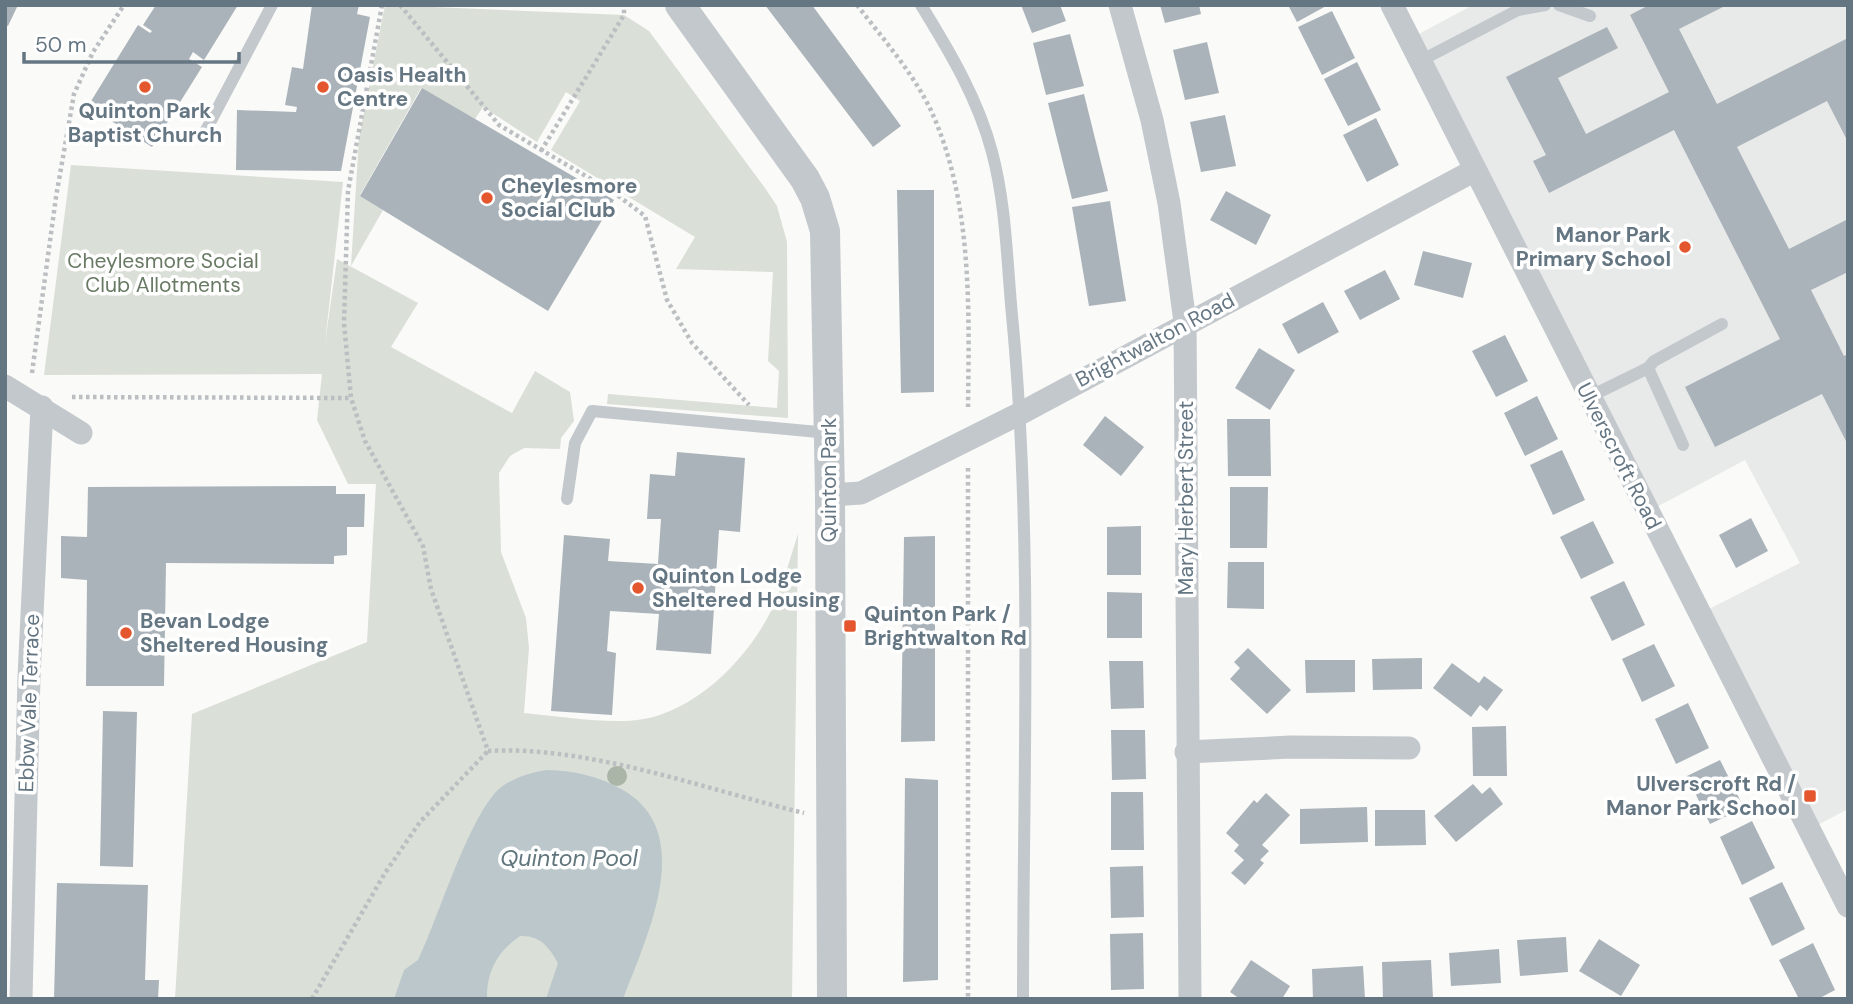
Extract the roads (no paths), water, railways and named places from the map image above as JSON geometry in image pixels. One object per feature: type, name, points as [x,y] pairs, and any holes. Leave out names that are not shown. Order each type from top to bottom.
[{"type":"street","name":"Quinton Park","points":[[680,5],[805,179],[818,207],[827,252],[832,999]]},
{"type":"street","name":"Mary Herbert Street","points":[[1120,5],[1162,168],[1185,322],[1186,752],[1190,999]]},
{"type":"street","name":"Ulverscroft Road","points":[[1392,5],[1848,906]]},
{"type":"street","name":"Brightwalton Road","points":[[830,495],[861,493],[1021,413],[1185,322],[1475,170]]},
{"type":"street","points":[[5,386],[81,433]]},
{"type":"street","name":"Ebbw Vale Terrace","points":[[21,999],[29,677],[42,407]]},
{"type":"street","points":[[1186,752],[1291,747],[1409,748]]},
{"type":"lane","points":[[204,134],[272,5]]},
{"type":"lane","points":[[921,5],[979,108],[993,153],[1000,192],[1021,413],[1024,629],[1023,999]]},
{"type":"lane","points":[[1420,61],[1518,10],[1545,5]]},
{"type":"lane","points":[[1559,5],[1590,16]]},
{"type":"lane","points":[[1589,397],[1648,368],[1654,361],[1722,324]]},
{"type":"lane","points":[[1648,368],[1683,445]]},
{"type":"lane","points":[[567,499],[575,443],[592,411],[829,433]]},
{"type":"water","name":"Quinton Pool","points":[[547,770],[586,775],[623,790],[645,809],[658,832],[662,859],[660,888],[643,947],[623,999],[546,999],[558,963],[543,943],[520,936],[505,948],[495,963],[487,989],[487,999],[394,999],[404,970],[418,960],[463,850],[483,810],[505,784]]},
{"type":"place","name":"Quinton Park Baptist Church","points":[[145,87]]},
{"type":"place","name":"Oasis Health Centre","points":[[323,87]]},
{"type":"place","name":"Cheylesmore Social Club","points":[[487,198]]},
{"type":"place","name":"Manor Park Primary School","points":[[1685,247]]},
{"type":"place","name":"Quinton Lodge Sheltered Housing","points":[[638,588]]},
{"type":"place","name":"Quinton Park / Brightwalton Rd","points":[[850,626]]},
{"type":"place","name":"Bevan Lodge Sheltered Housing","points":[[126,633]]},
{"type":"place","name":"Ulverscroft Rd / Manor Park School","points":[[1810,796]]},
{"type":"park label","name":"Cheylesmore Social Club Allotments","points":[[163,273]]}]
